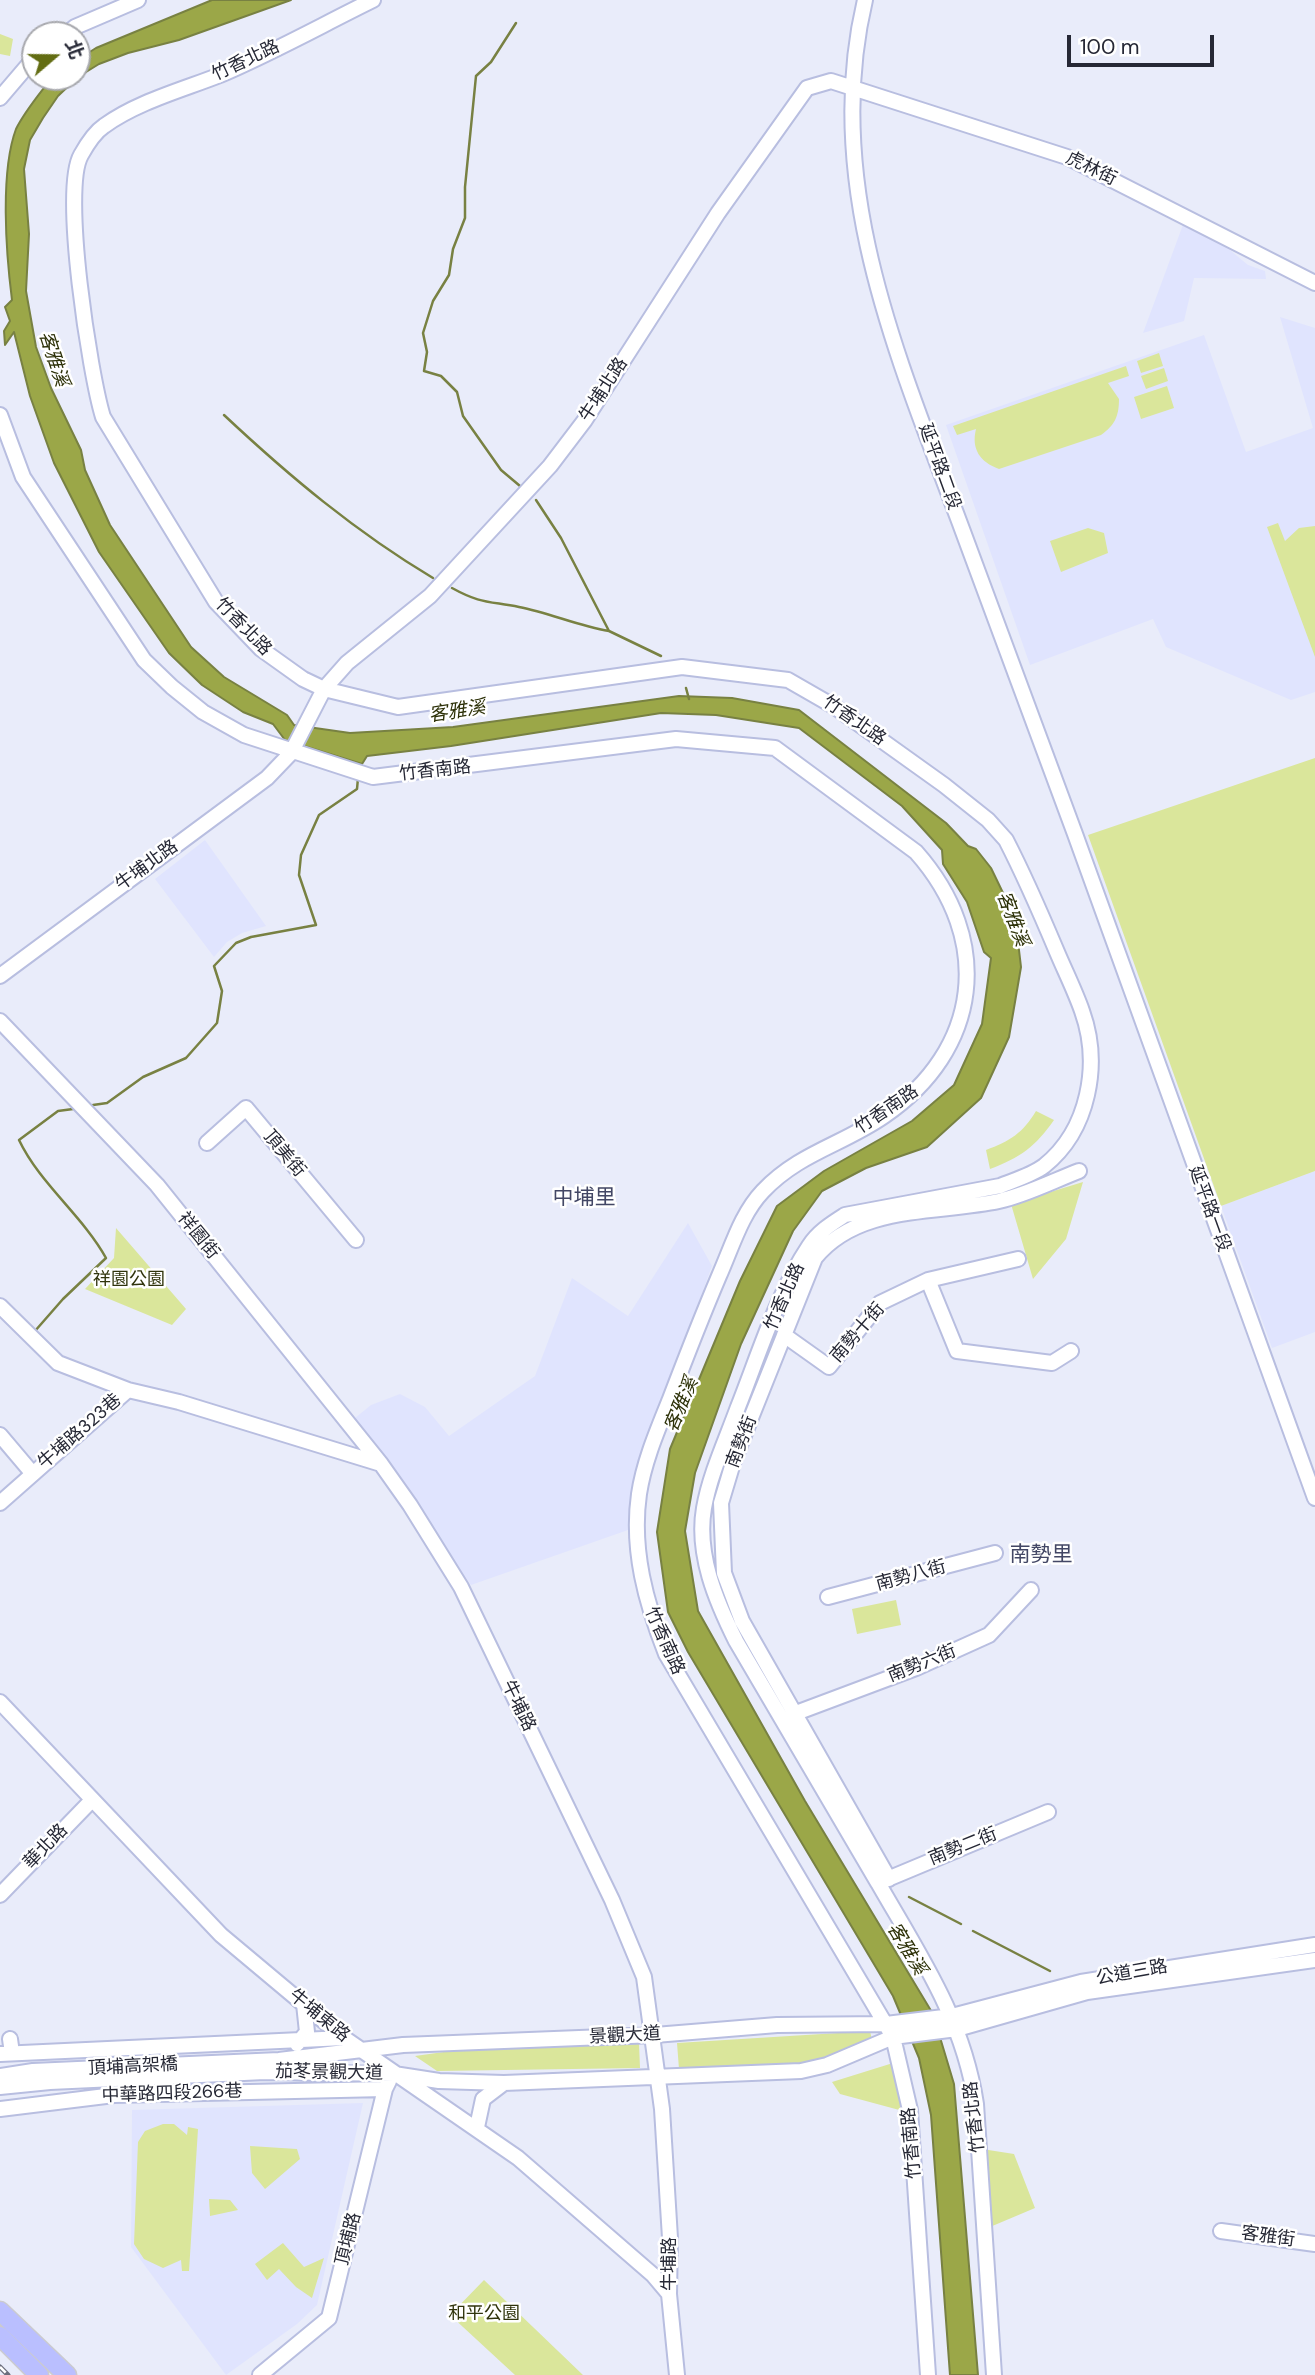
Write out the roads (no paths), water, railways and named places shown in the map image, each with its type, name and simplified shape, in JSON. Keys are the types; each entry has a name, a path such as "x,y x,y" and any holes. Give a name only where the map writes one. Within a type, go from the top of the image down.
{"main road":[{"path":"0,2311 67,2375"},
{"path":"0,2336 39,2375"}],"street":[{"path":"89,21 138,0"},
{"name":"竹香北路","path":"373,0 223,74 136,109 102,127 79,157 73,182 73,212 93,385 103,417 216,602 261,649 303,679 324,690 398,707 682,667 788,680 835,707 969,804 1006,840 1083,1012 1088,1035 1089,1087 1084,1110 1074,1132 1042,1168 1000,1186 845,1215 826,1226 810,1244 790,1278 719,1458 704,1509 706,1560 717,1603 736,1641 882,1881 955,2022 970,2063 976,2104 995,2375"},
{"name":"延平路二段","path":"865,0 852,90 854,177 862,233 922,422 1106,918"},
{"path":"0,98 21,73"},
{"name":"牛埔北路","path":"0,976 267,778 291,752 324,690 347,663 430,596 543,475 585,420 712,222 807,88 831,82 852,90"},
{"name":"虎林街","path":"852,90 1067,157 1315,283"},
{"name":"竹香南路","path":"0,415 23,477 144,660 172,687 223,725 291,752 373,777 676,739 775,748 916,852 947,894 964,944 966,980 959,1021 950,1045 937,1069 905,1101 881,1118 794,1163 753,1202 702,1317 651,1447 639,1495 637,1554 647,1606 666,1654 890,2031 910,2110 928,2375"},
{"name":"延平路一段","path":"1106,918 1315,1498"},
{"name":"祥園街","path":"0,1021 157,1185 381,1464"},
{"name":"頂美街","path":"207,1143 246,1108 356,1240"},
{"name":"南勢街","path":"882,1881 796,1713 742,1621 724,1573 721,1503 729,1476 815,1258 827,1243 851,1227 898,1215 1001,1201 1079,1171"},
{"name":"南勢十街","path":"784,1335 829,1367 880,1303 928,1280 1018,1259"},
{"path":"928,1280 957,1351 1052,1363 1071,1351"},
{"path":"0,1306 58,1363 128,1390 179,1402 381,1464"},
{"name":"牛埔路323巷","path":"0,1503 128,1390"},
{"path":"331,1449 345,1442 348,1434 346,1421"},
{"name":"牛埔路323巷","path":"0,1435 33,1474"},
{"name":"牛埔路","path":"381,1464 461,1587 601,1875 644,1977 654,2035 666,2163 669,2294 677,2375"},
{"name":"南勢八街","path":"828,1597 995,1553"},
{"name":"南勢六街","path":"796,1713 916,1668 989,1635 1031,1590"},
{"name":"牛埔東路","path":"0,1702 221,1935 344,2038 394,2074 477,2127 557,2191 653,2275 669,2294"},
{"name":"華北路","path":"0,1895 92,1800"},
{"name":"南勢二街","path":"882,1881 1048,1812"},
{"name":"公道三路","path":"955,2022 1081,1982 1315,1945"},
{"name":"公道三路","path":"955,2022 1087,1992 1315,1960"},
{"path":"270,2064 303,2039 308,2024 304,2004"},
{"path":"394,2074 439,2081 504,2083 801,2071 827,2065 890,2031 955,2022"},
{"name":"景觀大道","path":"363,2050 403,2045 654,2035 777,2025 890,2031"},
{"path":"7,2049 344,2038"},
{"name":"茄苳景觀大道","path":"270,2064 363,2050"},
{"name":"茄苳景觀大道","path":"270,2064 394,2074"},
{"name":"頂埔高架橋","path":"0,2076 33,2071 270,2064"},
{"name":"頂埔高架橋","path":"0,2087 270,2064"},
{"name":"頂埔路","path":"260,2375 329,2318 385,2089 394,2074"},
{"path":"477,2127 483,2099 504,2083"},
{"name":"中華路四段266巷","path":"1,2104 114,2095 385,2089"},
{"name":"客雅街","path":"1221,2231 1315,2244"}],"water":[{"name":"客雅溪","path":"212,0 291,0 179,40 128,53 91,69 91,51"},
{"name":"客雅溪","path":"42,91 63,91 30,140 24,169 29,234 26,291 36,347 110,525 191,647 224,677 287,715 294,725 350,733 453,727 679,696 732,698 799,710 946,823 968,846 976,849 991,868 1005,897 1017,933 1021,967 1009,1037 981,1098 927,1147 866,1168 822,1191 793,1231 741,1344 695,1473 685,1531 698,1611 805,1801 933,2014 954,2084 978,2375 950,2375 931,2115 919,2058 893,1996 688,1652 668,1612 657,1532 670,1449 740,1281 777,1206 824,1171 912,1121 954,1085 982,1024 991,958 984,952 967,902 943,864 942,850 902,806 799,728 716,715 661,713 451,746 367,756 362,764 285,740 273,724 243,712 202,685 169,653 99,552 54,463 30,396 14,332 5,345 4,331 10,321 5,307 12,300 6,237 8,167 16,129"}],"waterway":[{"path":"516,23 491,62 476,76 465,187 465,218 453,249 449,275 433,301 423,333 427,352 424,371 441,376 457,392 463,416 501,470 520,486"},
{"path":"224,415 324,502 377,542 433,578"},
{"path":"536,500 561,538 609,631 661,656"},
{"path":"452,588 478,599 609,631"},
{"path":"686,688 689,699"},
{"path":"93,1105 107,1103 143,1077 186,1058 217,1023 222,991 214,966 236,943 251,937 316,925 299,875 301,855 319,815 357,789 358,778"},
{"path":"35,1331 63,1299 106,1258 38,1171 19,1140 58,1111 73,1109"},
{"path":"909,1897 961,1924"},
{"path":"973,1931 1050,1971"}],"railway":[{"path":"0,2367 8,2375"}],"district":[{"name":"中埔里","path":"584,1198"},
{"name":"南勢里","path":"1041,1555"}],"park label":[{"name":"祥園公園","path":"129,1280"},
{"name":"和平公園","path":"484,2314"}]}
